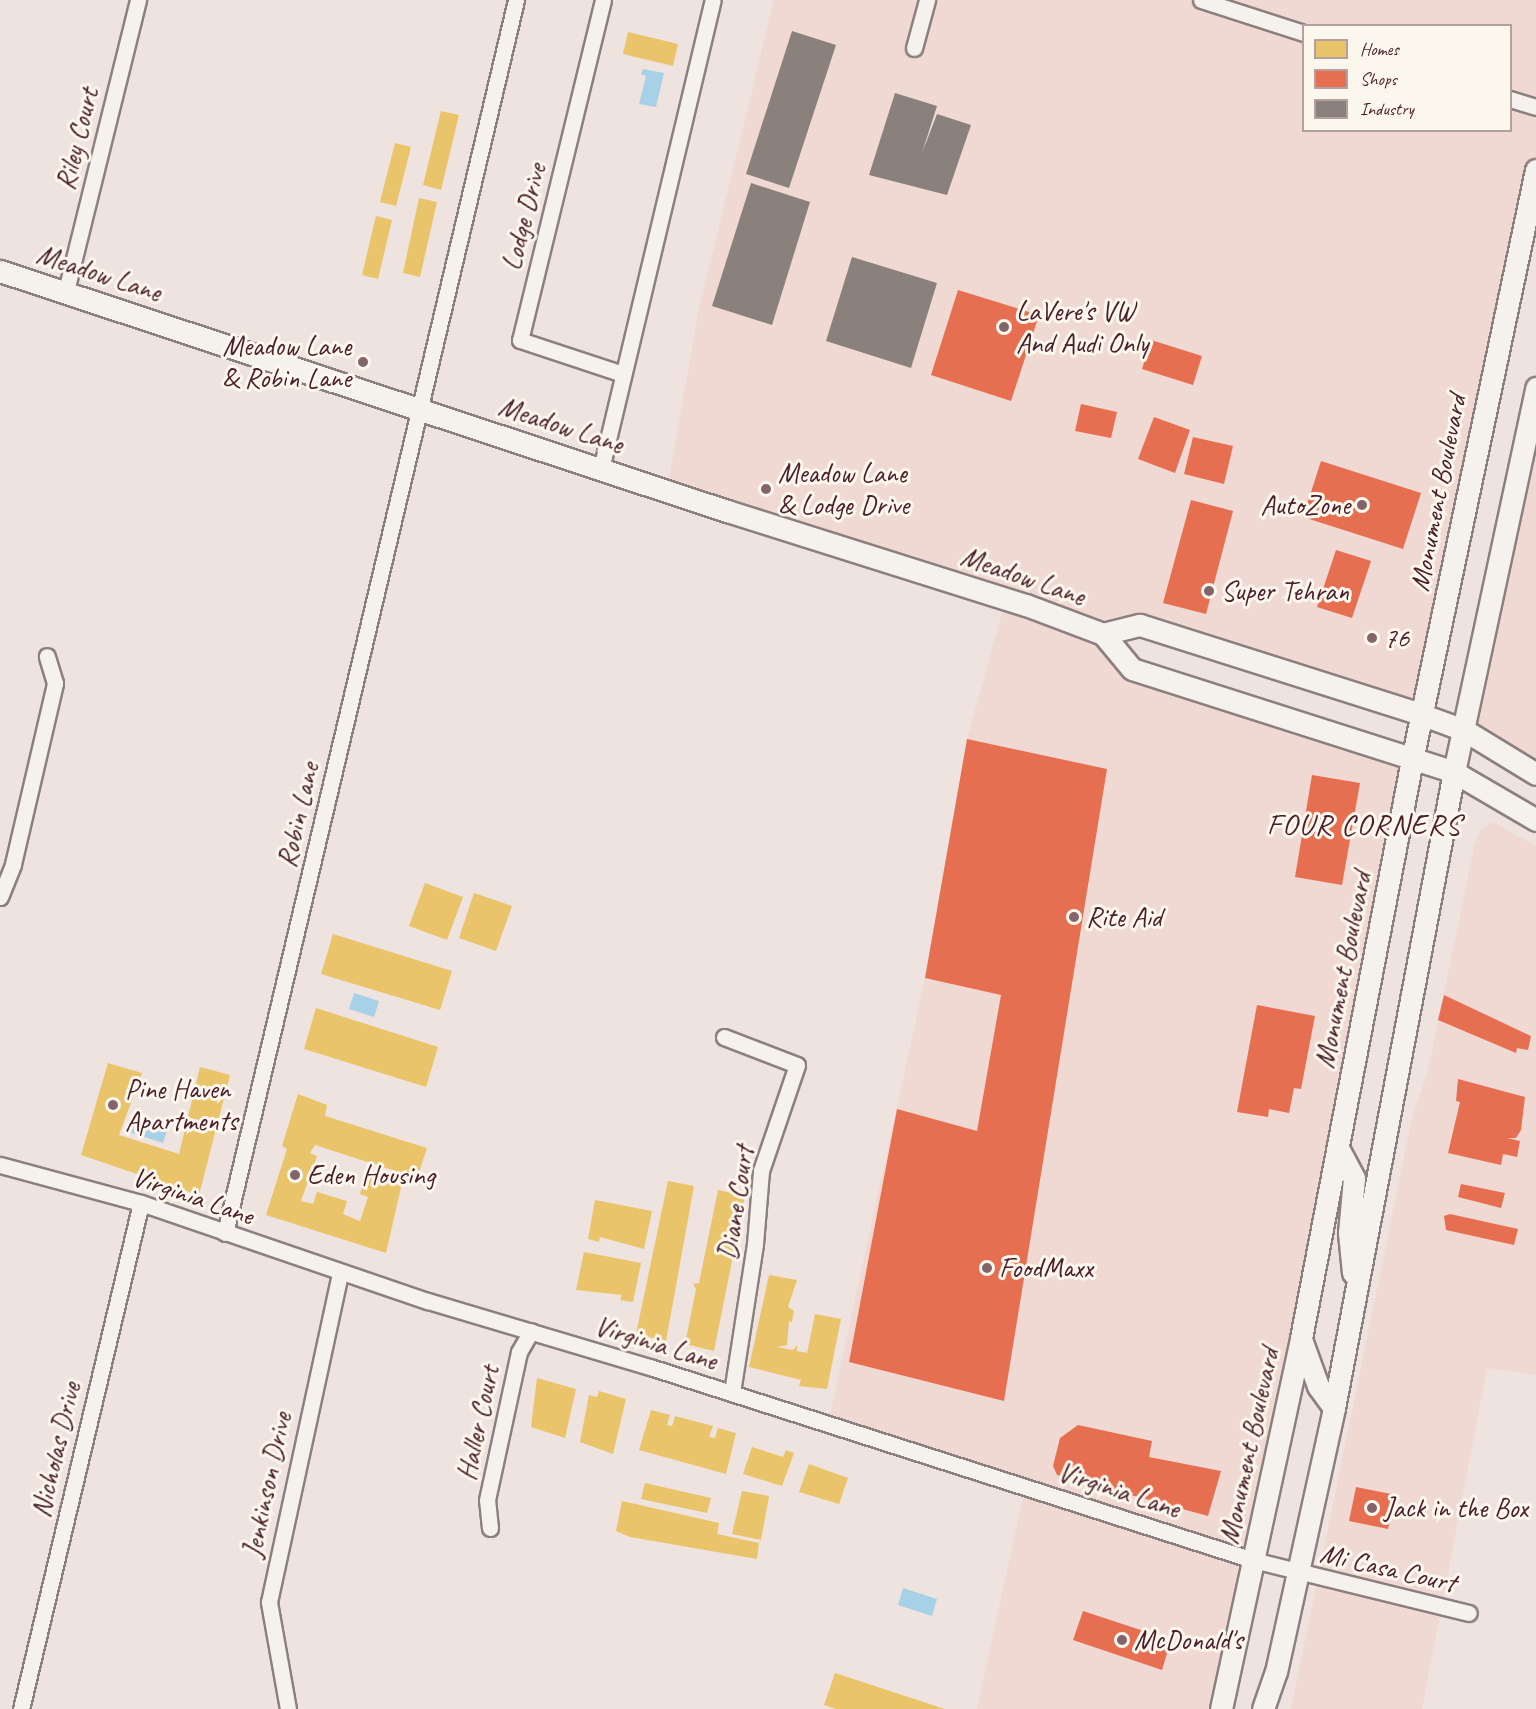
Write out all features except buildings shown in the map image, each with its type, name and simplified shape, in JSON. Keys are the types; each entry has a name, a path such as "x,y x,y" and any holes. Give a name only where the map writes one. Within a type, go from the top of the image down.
{"main road":[{"name":"Monument Boulevard","path":"1221,1709 1301,1338 1484,404 1536,170"},
{"name":"Meadow Lane","path":"0,271 601,469 1026,605 1103,634 1132,669 1413,760 1454,771 1536,820"},
{"path":"1263,1709 1276,1672 1295,1572 1334,1408 1454,771 1536,388"},
{"name":"Meadow Lane","path":"1103,634 1140,625 1423,715 1464,730 1536,774"},
{"path":"1338,1148 1354,1178 1349,1233 1355,1297"},
{"path":"1301,1338 1318,1386 1334,1408"}],"street":[{"name":"Riley Court","path":"66,291 138,0"},
{"name":"Robin Lane","path":"225,1233 420,409 426,372 516,0"},
{"name":"Lodge Drive","path":"603,0 520,340 623,374"},
{"path":"601,469 713,0"},
{"path":"914,48 927,0"},
{"path":"1201,0 1302,32"},
{"path":"1512,100 1536,107"},
{"path":"0,897 13,864 55,683 47,656"},
{"name":"Diane Court","path":"724,1037 797,1065 761,1171 755,1244 732,1393"},
{"name":"Virginia Lane","path":"0,1165 141,1203 340,1273 732,1393 1295,1572"},
{"name":"Nicholas Drive","path":"21,1709 141,1203"},
{"name":"Jenkinson Drive","path":"288,1709 269,1602 340,1273"},
{"name":"Haller Court","path":"490,1528 487,1500 519,1352 531,1331"},
{"name":"Mi Casa Court","path":"1295,1572 1469,1613"}],"shaded area":[{"path":"774,0 1536,0 1536,170 1423,715 1140,625 1103,634 1132,669 1412,760 1221,1709 977,1709 1025,1487 828,1424 925,978 967,739 1006,599 667,491 698,313"},
{"path":"1536,388 1536,774 1464,730"},
{"path":"1493,822 1536,846 1536,1375 1487,1368 1422,1709 1291,1709 1412,1118 1428,1070 1475,843 1482,828"}],"water":[{"path":"643,69 664,73 656,107 639,104 646,76 641,74"},
{"path":"354,993 379,1001 374,1017 349,1009"},
{"path":"134,1114 169,1125 163,1143 129,1132"},
{"path":"903,1588 937,1599 932,1616 898,1605"}],"place":[{"name":"LaVere's VW And Audi Only","path":"1004,327"},
{"name":"Meadow Lane & Robin Lane","path":"363,362"},
{"name":"Meadow Lane & Lodge Drive","path":"766,489"},
{"name":"AutoZone","path":"1362,505"},
{"name":"Super Tehran","path":"1209,591"},
{"name":"76","path":"1372,638"},
{"name":"Rite Aid","path":"1074,917"},
{"name":"Pine Haven Apartments","path":"113,1105"},
{"name":"Eden Housing","path":"295,1175"},
{"name":"FoodMaxx","path":"987,1268"},
{"name":"Jack in the Box","path":"1372,1508"},
{"name":"McDonald's","path":"1122,1640"}],"district":[{"name":"FOUR CORNERS","path":"1364,824"}]}
